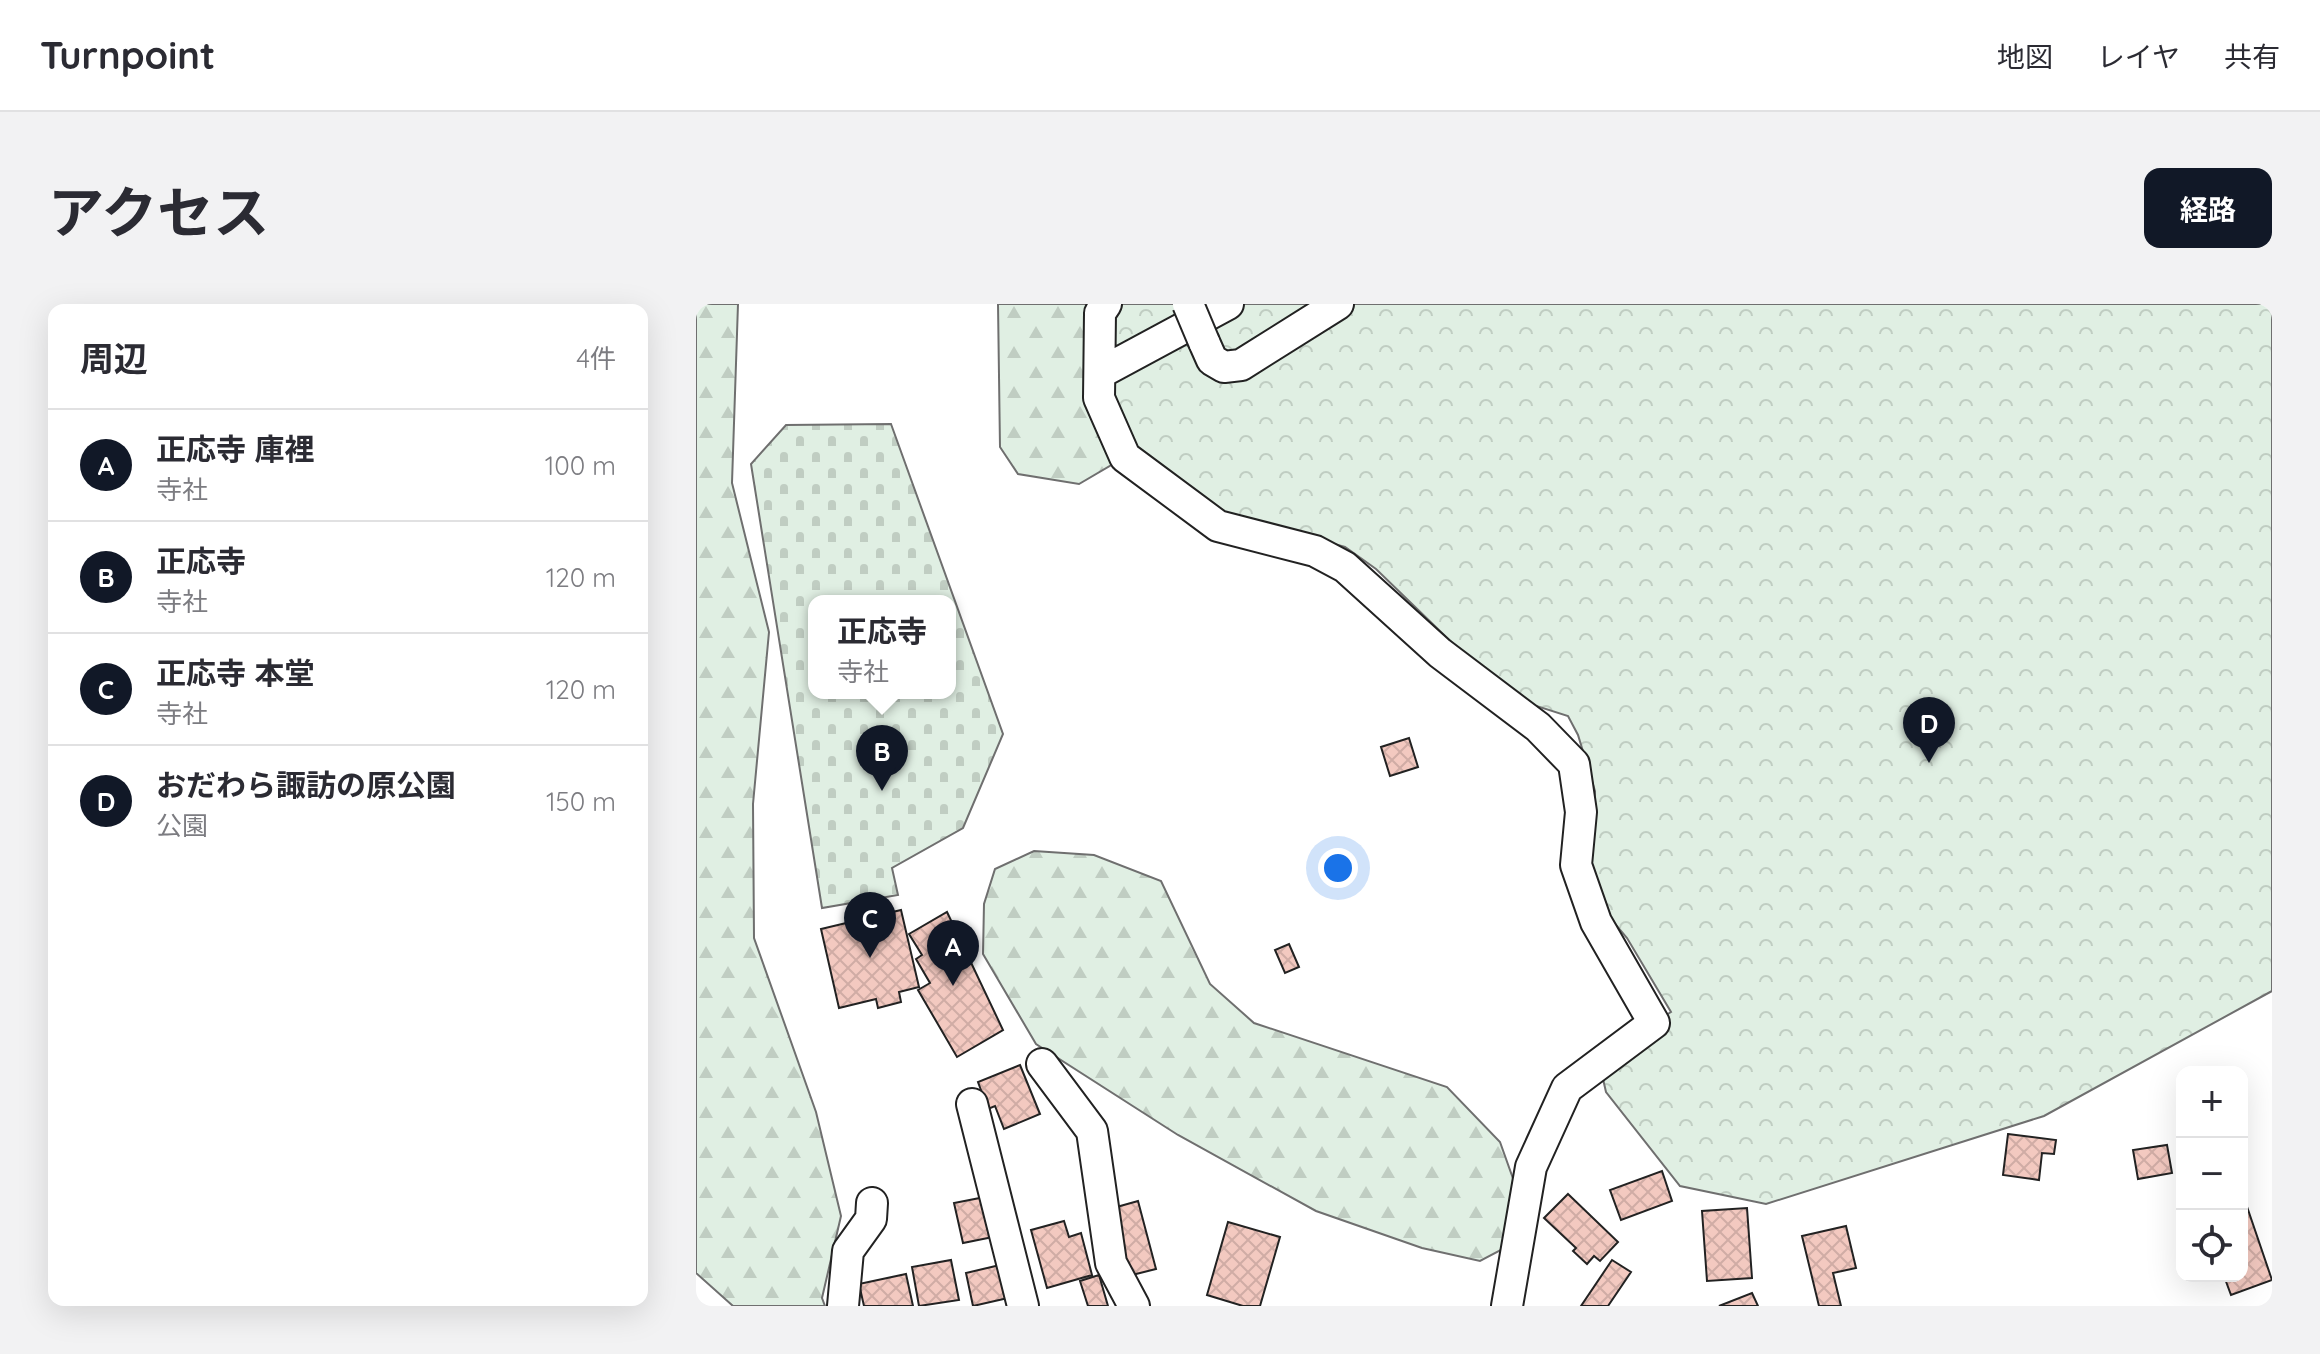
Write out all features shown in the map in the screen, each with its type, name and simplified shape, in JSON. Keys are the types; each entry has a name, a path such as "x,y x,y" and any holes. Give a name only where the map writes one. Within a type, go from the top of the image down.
{"street":[{"path":"1106,304 1100,313 1099,398 1125,457 1218,526 1315,551 1345,567 1440,653 1538,727 1574,764 1581,812 1576,865 1596,922 1654,1023 1567,1088 1531,1167 1507,1306"},
{"path":"1188,304 1212,360 1224,367 1241,365 1338,304"},
{"path":"1100,373 1228,304"},
{"path":"1042,1064 1092,1131 1111,1263 1132,1304"},
{"path":"972,1104 1023,1306"},
{"path":"843,1306 848,1251 871,1219 872,1203"}],"green space":[{"path":"696,304 738,304 732,483 769,632 753,804 754,938 816,1112 841,1216 822,1298 825,1306 733,1306 696,1273"},
{"path":"998,304 1155,304 1130,454 1079,484 1018,474 1000,447"},
{"path":"1122,304 2272,304 2272,991 2044,1116 1766,1204 1680,1186 1606,1092 1598,1057 1671,1012 1627,938 1590,894 1584,872 1593,831 1595,791 1578,735 1568,716 1508,697 1376,569 1345,547 1218,512 1104,427 1107,332"},
{"path":"891,424 953,595 808,595 808,699 956,699 956,604 1003,734 963,828 892,868 898,895 822,908 751,464 786,425"},
{"path":"1034,851 1094,855 1161,881 1210,984 1254,1023 1447,1087 1500,1142 1516,1187 1520,1240 1480,1261 1422,1248 1316,1211 1178,1135 1036,1044 983,954 984,904 995,869"}],"building":[{"path":"1409,738 1418,767 1390,776 1381,747"},
{"path":"901,910 919,987 899,992 901,1002 878,1008 876,999 839,1008 821,929"},
{"path":"947,912 1003,1030 957,1057 918,990 930,983 916,959 922,955 909,934"},
{"path":"1289,944 1299,967 1285,973 1275,950"},
{"path":"1020,1065 1040,1114 1004,1129 995,1106 988,1109 978,1082"},
{"path":"2008,1134 2056,1140 2054,1154 2042,1153 2039,1180 2003,1175"},
{"path":"2167,1145 2172,1173 2138,1179 2133,1150"},
{"path":"1662,1171 1672,1201 1621,1220 1610,1190"},
{"path":"1568,1194 1618,1242 1600,1261 1594,1256 1587,1264 1573,1251 1576,1248 1544,1218"},
{"path":"985,1197 993,1237 963,1243 954,1203"},
{"path":"1138,1201 1156,1269 1124,1277 1106,1210"},
{"path":"1747,1208 1752,1278 1707,1281 1702,1211"},
{"path":"2248,1210 2272,1280 2231,1295 2226,1282 2248,1282"},
{"path":"1064,1221 1069,1237 1081,1233 1092,1275 1047,1288 1031,1230"},
{"path":"1228,1222 1280,1237 1260,1306 1243,1306 1207,1295"},
{"path":"1846,1226 1856,1268 1833,1273 1841,1306 1819,1306 1802,1236"},
{"path":"951,1260 959,1300 919,1306 912,1267"},
{"path":"1612,1260 1631,1272 1608,1306 1581,1306"},
{"path":"1000,1265 1008,1298 973,1306 966,1273"},
{"path":"906,1274 913,1306 864,1306 859,1284"},
{"path":"1099,1275 1108,1306 1088,1306 1080,1281"},
{"path":"1752,1293 1758,1306 1719,1306"}],"place":[{"name":"おだわら諏訪の原公園","path":"1929,763"},
{"name":"正応寺","path":"882,791"},
{"name":"正応寺 本堂","path":"870,958"},
{"name":"正応寺 庫裡","path":"953,986"}]}
